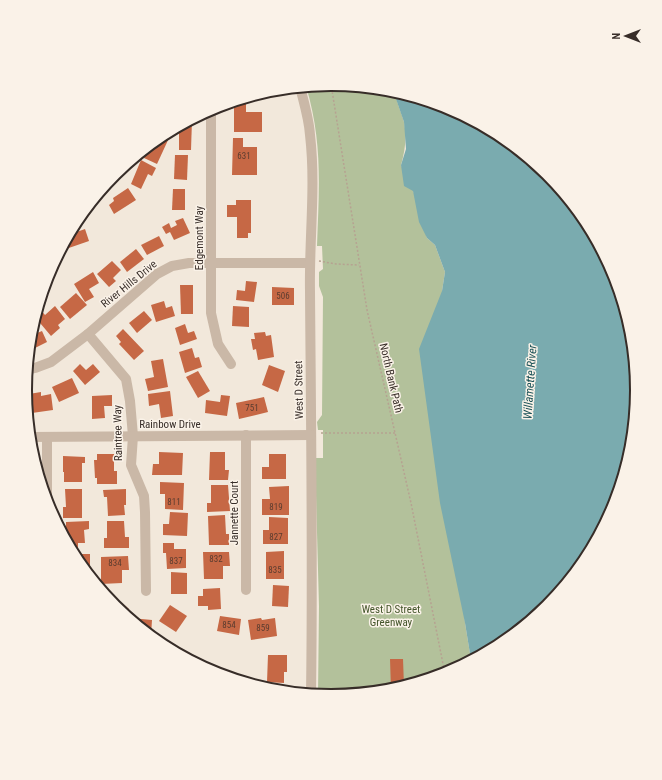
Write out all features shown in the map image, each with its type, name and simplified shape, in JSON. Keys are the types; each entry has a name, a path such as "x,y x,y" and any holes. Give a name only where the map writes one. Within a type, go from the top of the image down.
{"street":[{"name":"West D Street","path":"302,93 307,113 310,134 312,175 309,261 315,434 311,688"},
{"name":"Edgemont Way","path":"211,117 211,313 218,344 231,364"},
{"name":"River Hills Drive","path":"33,368 50,362 88,334 157,274 172,266 189,263 309,261"},
{"name":"Raintree Way","path":"88,334 126,379 130,401 132,436 131,465 144,496 146,591"},
{"name":"Rainbow Drive","path":"36,437 246,436 315,434"},
{"name":"Jannette Court","path":"246,436 246,590"},
{"path":"47,437 47,483"}],"path":[{"name":"North Bank Path","path":"332,91 367,310 395,433 443,667"},
{"path":"309,261 359,265"},
{"path":"315,434 395,433"}],"green space":[{"name":"West D Street Greenway","path":"308,92 351,92 396,99 404,122 405,133 401,165 413,190 427,238 435,245 445,272 442,291 465,623 470,654 445,666 408,679 351,688 318,688 319,606 315,458 323,458 323,430 318,430 317,422 322,415 323,297 319,286 319,272 323,269 322,246 317,246 319,166 315,127"}],"water":[{"name":"Willamette River","path":"396,99 427,107 480,131 497,141 528,165 556,193 580,224 599,258 620,313 627,351 630,390 624,448 614,486 590,540 580,556 556,587 528,615 497,639 470,654 440,503 419,349 442,291 445,272 435,245 427,238 419,222 413,191 404,186 401,165 406,149 404,122"}],"building":[{"path":"246,104 246,112 262,112 262,132 234,132 234,107"},
{"path":"192,126 191,150 179,150 179,133"},
{"path":"233,138 243,138 243,147 257,147 257,175 232,175"},
{"path":"169,139 157,164 144,158 149,153"},
{"path":"175,155 188,155 187,180 174,179"},
{"path":"141,160 156,168 152,176 148,174 141,189 131,184"},
{"path":"128,188 136,200 114,214 109,205 114,201 113,198"},
{"path":"173,189 185,189 185,210 172,210"},
{"path":"236,200 251,200 251,233 248,233 248,238 237,238 237,217 227,217 227,205 236,205"},
{"path":"183,218 190,233 174,240 170,232 166,234 162,227 169,223 171,228 177,225 175,221"},
{"path":"85,229 89,241 68,248 72,240 77,232"},
{"path":"159,236 164,246 147,255 141,245"},
{"path":"136,249 144,259 127,272 120,262"},
{"path":"112,261 121,270 113,278 116,281 109,287 97,274"},
{"path":"93,272 99,283 89,289 94,297 85,302 74,284"},
{"path":"246,281 257,282 254,302 236,300 237,290 245,291"},
{"path":"180,285 193,285 193,314 181,314"},
{"path":"272,287 294,288 294,305 272,305"},
{"path":"76,293 87,305 70,319 60,307"},
{"path":"164,301 166,308 172,306 175,316 156,322 151,305"},
{"path":"55,306 65,319 58,325 60,328 51,336 40,323 42,312 45,315"},
{"path":"233,306 249,307 249,327 232,326"},
{"path":"144,311 152,320 137,333 129,323"},
{"path":"185,324 188,333 194,331 197,339 180,345 175,328"},
{"path":"123,329 144,351 134,360 119,344 121,342 116,336"},
{"path":"42,331 47,342 36,348 38,333"},
{"path":"265,332 266,336 271,335 274,357 258,360 256,349 253,350 251,339 255,339 254,333"},
{"path":"192,348 195,358 199,357 202,367 185,373 179,352"},
{"path":"163,359 168,387 148,391 145,379 154,377 151,361"},
{"path":"80,364 86,370 93,364 100,372 85,385 73,371"},
{"path":"269,365 285,371 278,392 262,385"},
{"path":"198,371 210,391 198,398 186,377"},
{"path":"72,378 79,393 59,402 52,387"},
{"path":"170,391 173,416 161,418 159,404 149,406 148,394"},
{"path":"41,392 41,396 51,394 53,410 33,413 32,393"},
{"path":"112,395 112,406 104,406 105,418 92,419 92,396"},
{"path":"221,395 230,396 227,416 205,413 206,400 220,402"},
{"path":"264,397 268,412 239,419 236,403"},
{"path":"159,452 183,453 182,475 152,475 153,464 159,464"},
{"path":"210,452 225,452 225,470 229,470 228,480 209,480"},
{"path":"97,454 114,454 114,471 117,471 117,484 97,484 97,478 95,478 94,460 97,460"},
{"path":"269,454 286,454 286,479 262,479 262,467 269,467"},
{"path":"63,456 85,457 85,463 82,463 82,482 64,482"},
{"path":"160,482 184,483 183,510 165,509 165,494 160,494"},
{"path":"211,485 228,485 230,511 207,512 207,503 211,503"},
{"path":"289,486 289,515 262,515 262,499 270,499 269,487"},
{"path":"65,489 82,489 82,518 63,518 63,507 66,507"},
{"path":"126,489 126,505 124,505 125,515 108,516 107,497 104,497 103,490"},
{"path":"170,512 188,513 187,536 163,535 163,524 169,524"},
{"path":"225,515 226,534 229,534 229,545 209,545 208,516"},
{"path":"269,517 288,518 288,544 263,544 263,530 269,530"},
{"path":"89,521 89,529 84,530 85,543 78,543 78,548 66,528 66,522"},
{"path":"107,521 124,521 125,537 129,537 129,548 104,548 104,538 107,538"},
{"path":"163,543 174,543 174,549 186,549 186,568 167,569 166,553 163,553"},
{"path":"284,551 284,579 266,579 266,552"},
{"path":"203,552 229,552 230,566 223,566 223,579 204,579"},
{"path":"81,554 90,554 90,565 89,565"},
{"path":"128,556 129,570 122,570 122,583 104,584 101,581 101,557"},
{"path":"171,572 187,573 187,594 171,594"},
{"path":"273,585 289,586 288,607 272,606"},
{"path":"220,588 221,609 208,610 208,606 198,606 198,596 203,596 203,589"},
{"path":"170,605 187,616 176,632 159,621"},
{"path":"220,616 241,619 239,635 217,631"},
{"path":"261,618 262,620 275,618 277,636 251,640 248,620"},
{"path":"139,619 152,620 151,629"},
{"path":"268,655 287,655 287,672 284,672 284,683 267,682"},
{"path":"390,659 403,659 404,680 391,683"}]}
